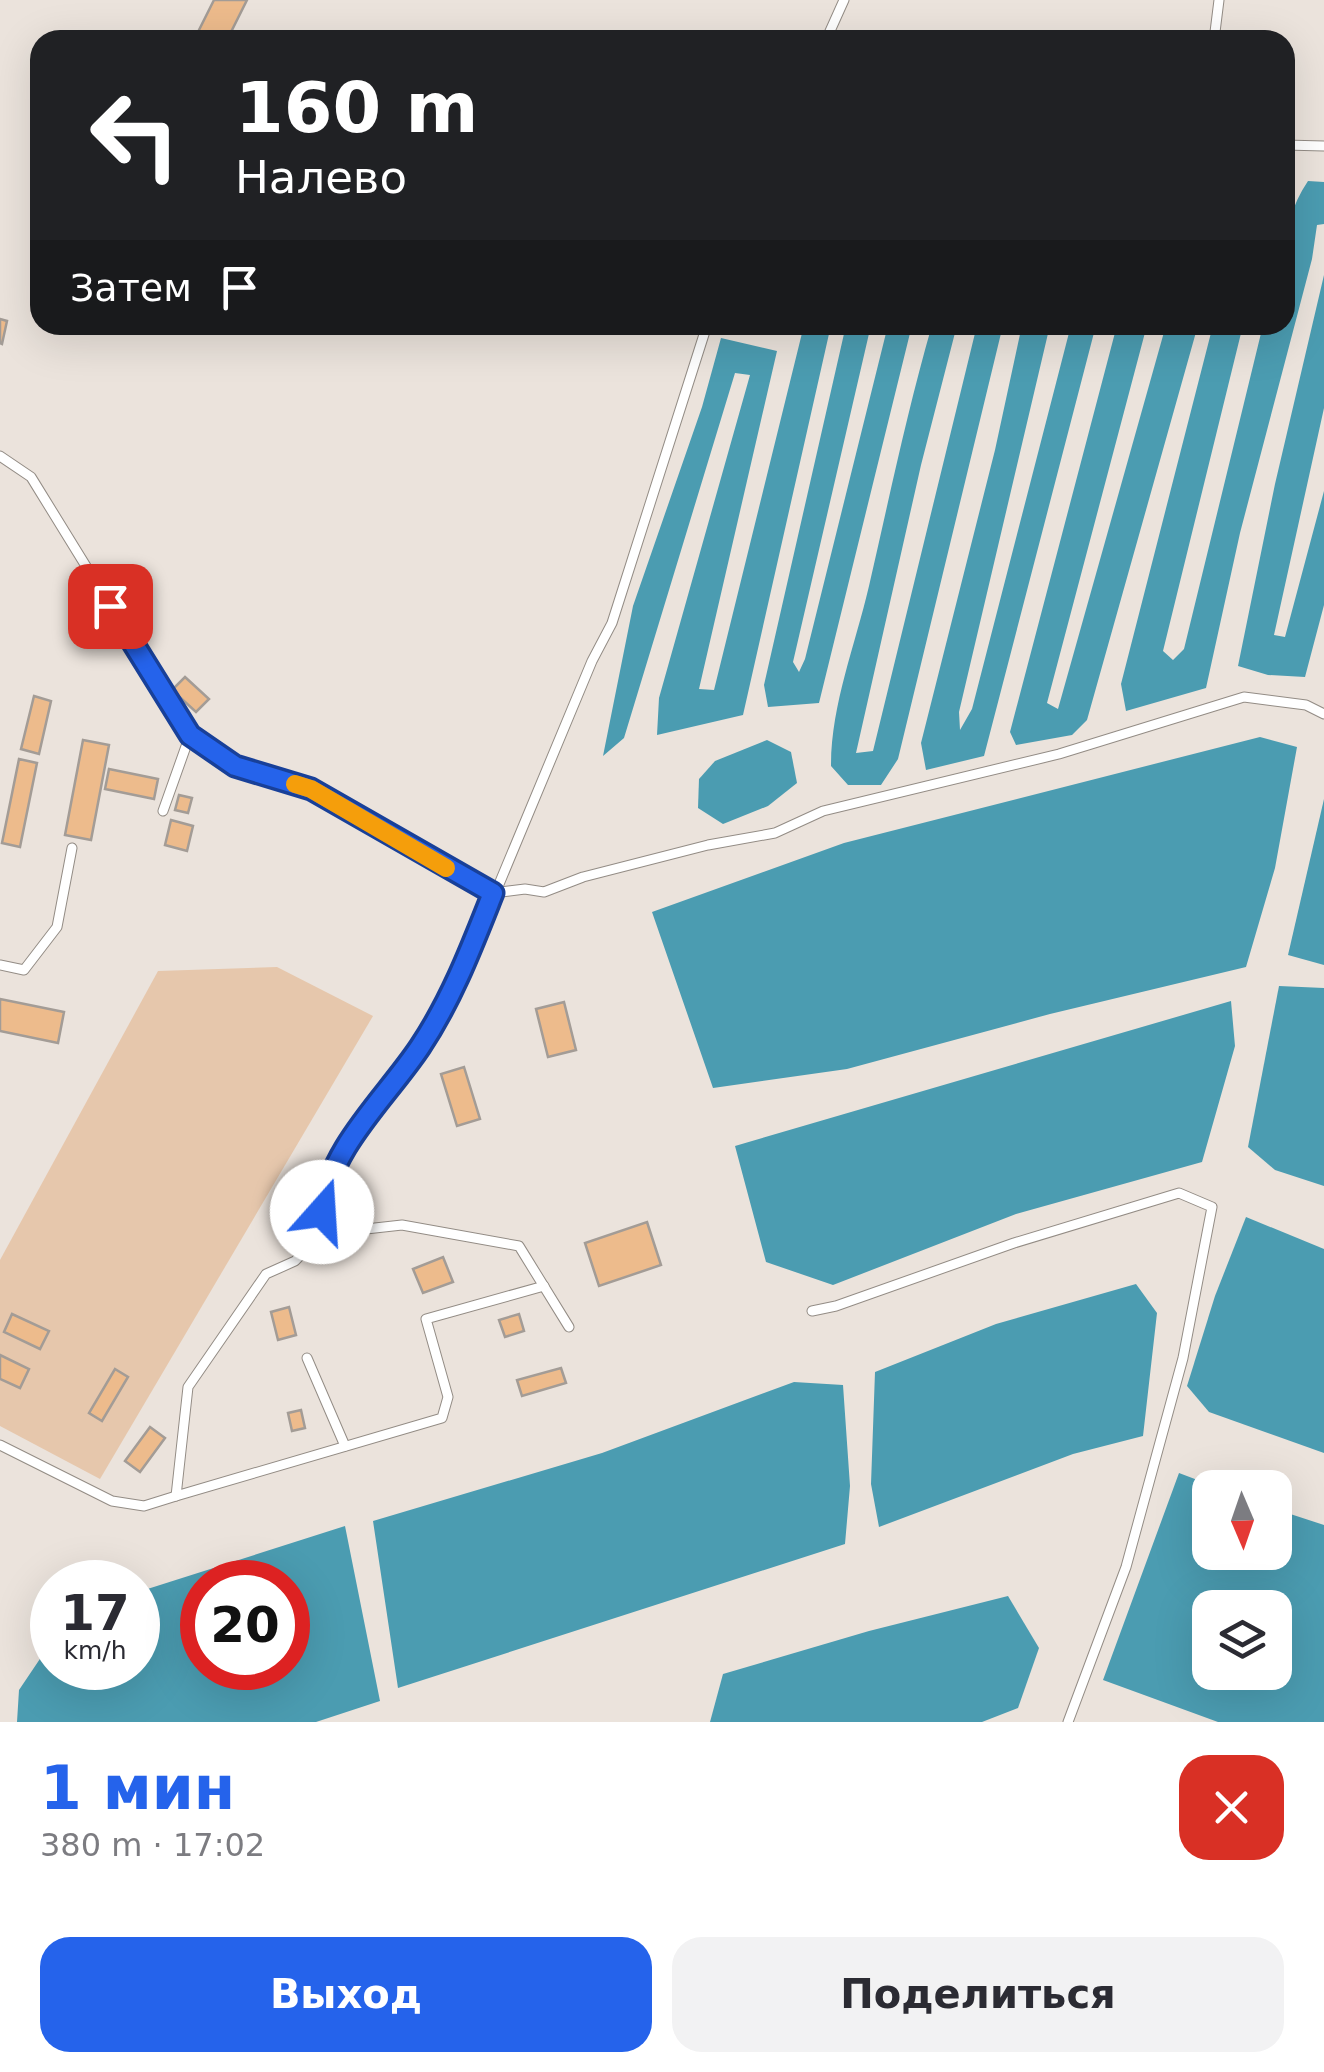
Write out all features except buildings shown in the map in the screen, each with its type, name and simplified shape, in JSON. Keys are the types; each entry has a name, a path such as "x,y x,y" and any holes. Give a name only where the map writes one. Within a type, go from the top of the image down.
{"lane":[{"path":"830,30 844,0"},
{"path":"1215,30 1219,0"},
{"path":"1295,145 1324,146"},
{"path":"176,1496 188,1387 266,1274 295,1260 320,1234 325,1190 363,1121 420,1048 454,988 592,660 612,622 704,335"},
{"path":"0,456 31,477 190,735 235,766 311,789 493,893 525,889 544,892 582,877 775,833 823,810 1060,754 1244,697 1306,705 1324,714"},
{"path":"163,811 190,735"},
{"path":"0,965 24,970 57,927 72,848"},
{"path":"812,1311 1179,1193 1212,1208 1182,1358 1126,1567 1068,1722"},
{"path":"320,1234 402,1225 519,1246 570,1326"},
{"path":"0,1446 112,1500 144,1506 442,1418 448,1397 426,1319 544,1286"},
{"path":"308,1358 345,1446"}],"shaded area":[{"path":"277,967 373,1016 100,1479 0,1426 0,1260 158,971"}],"water":[{"path":"1308,181 1324,182 1324,224 1317,225 1295,324 1295,205"},
{"path":"1324,275 1324,408 1274,635 1285,637 1324,491 1324,605 1305,677 1268,675 1238,666"},
{"path":"802,335 829,335 743,715 657,735 659,698 750,375 735,373 624,738 603,756 633,606 702,407 721,338 777,351 699,689 714,690"},
{"path":"844,335 869,335 793,662 799,672 886,335 910,335 819,703 768,707 764,685"},
{"path":"929,335 954,335 856,753 873,751 975,335 1001,335 898,759 881,785 848,785 831,766 835,721"},
{"path":"1020,335 1048,335 959,712 960,730 972,709 1068,335 1093,335 984,756 926,770 921,743"},
{"path":"1114,335 1144,335 1047,703 1058,709 1163,335 1195,335 1087,720 1072,735 1016,745 1010,732"},
{"path":"1210,335 1241,335 1163,651 1173,660 1184,649 1261,335 1292,335 1240,533 1206,688 1126,711 1121,684"},
{"path":"1260,737 1297,747 1275,868 1246,967 1050,1014 847,1069 713,1088 652,912 844,843"},
{"path":"767,740 791,752 797,783 768,806 723,824 698,808 699,779 715,761"},
{"path":"1324,799 1324,965 1288,955"},
{"path":"1279,986 1324,988 1324,1186 1275,1170 1248,1147"},
{"path":"1231,1001 1235,1046 1202,1162 1016,1214 833,1285 766,1262 735,1146"},
{"path":"1246,1217 1324,1249 1324,1453 1209,1412 1187,1386 1215,1296"},
{"path":"1136,1284 1157,1313 1143,1436 1073,1454 879,1527 871,1484 875,1372 996,1324"},
{"path":"794,1382 843,1385 850,1486 845,1544 398,1688 373,1521 602,1453"},
{"path":"1179,1473 1192,1478 1192,1570 1292,1570 1292,1515 1324,1525 1324,1722 1218,1722 1103,1680"},
{"path":"345,1526 380,1701 316,1722 17,1722 19,1690 30,1674 30,1690 160,1690 160,1585 180,1579 180,1690 310,1690 310,1560 238,1560"},
{"path":"1008,1596 1039,1648 1018,1708 982,1722 710,1722 723,1674"}],"slow traffic":[{"path":"295,784 311,789 446,868"}],"route":[{"path":"110,606 190,735 235,766 311,789 493,893 462,973 420,1048 363,1121 325,1190 322,1212"}]}
